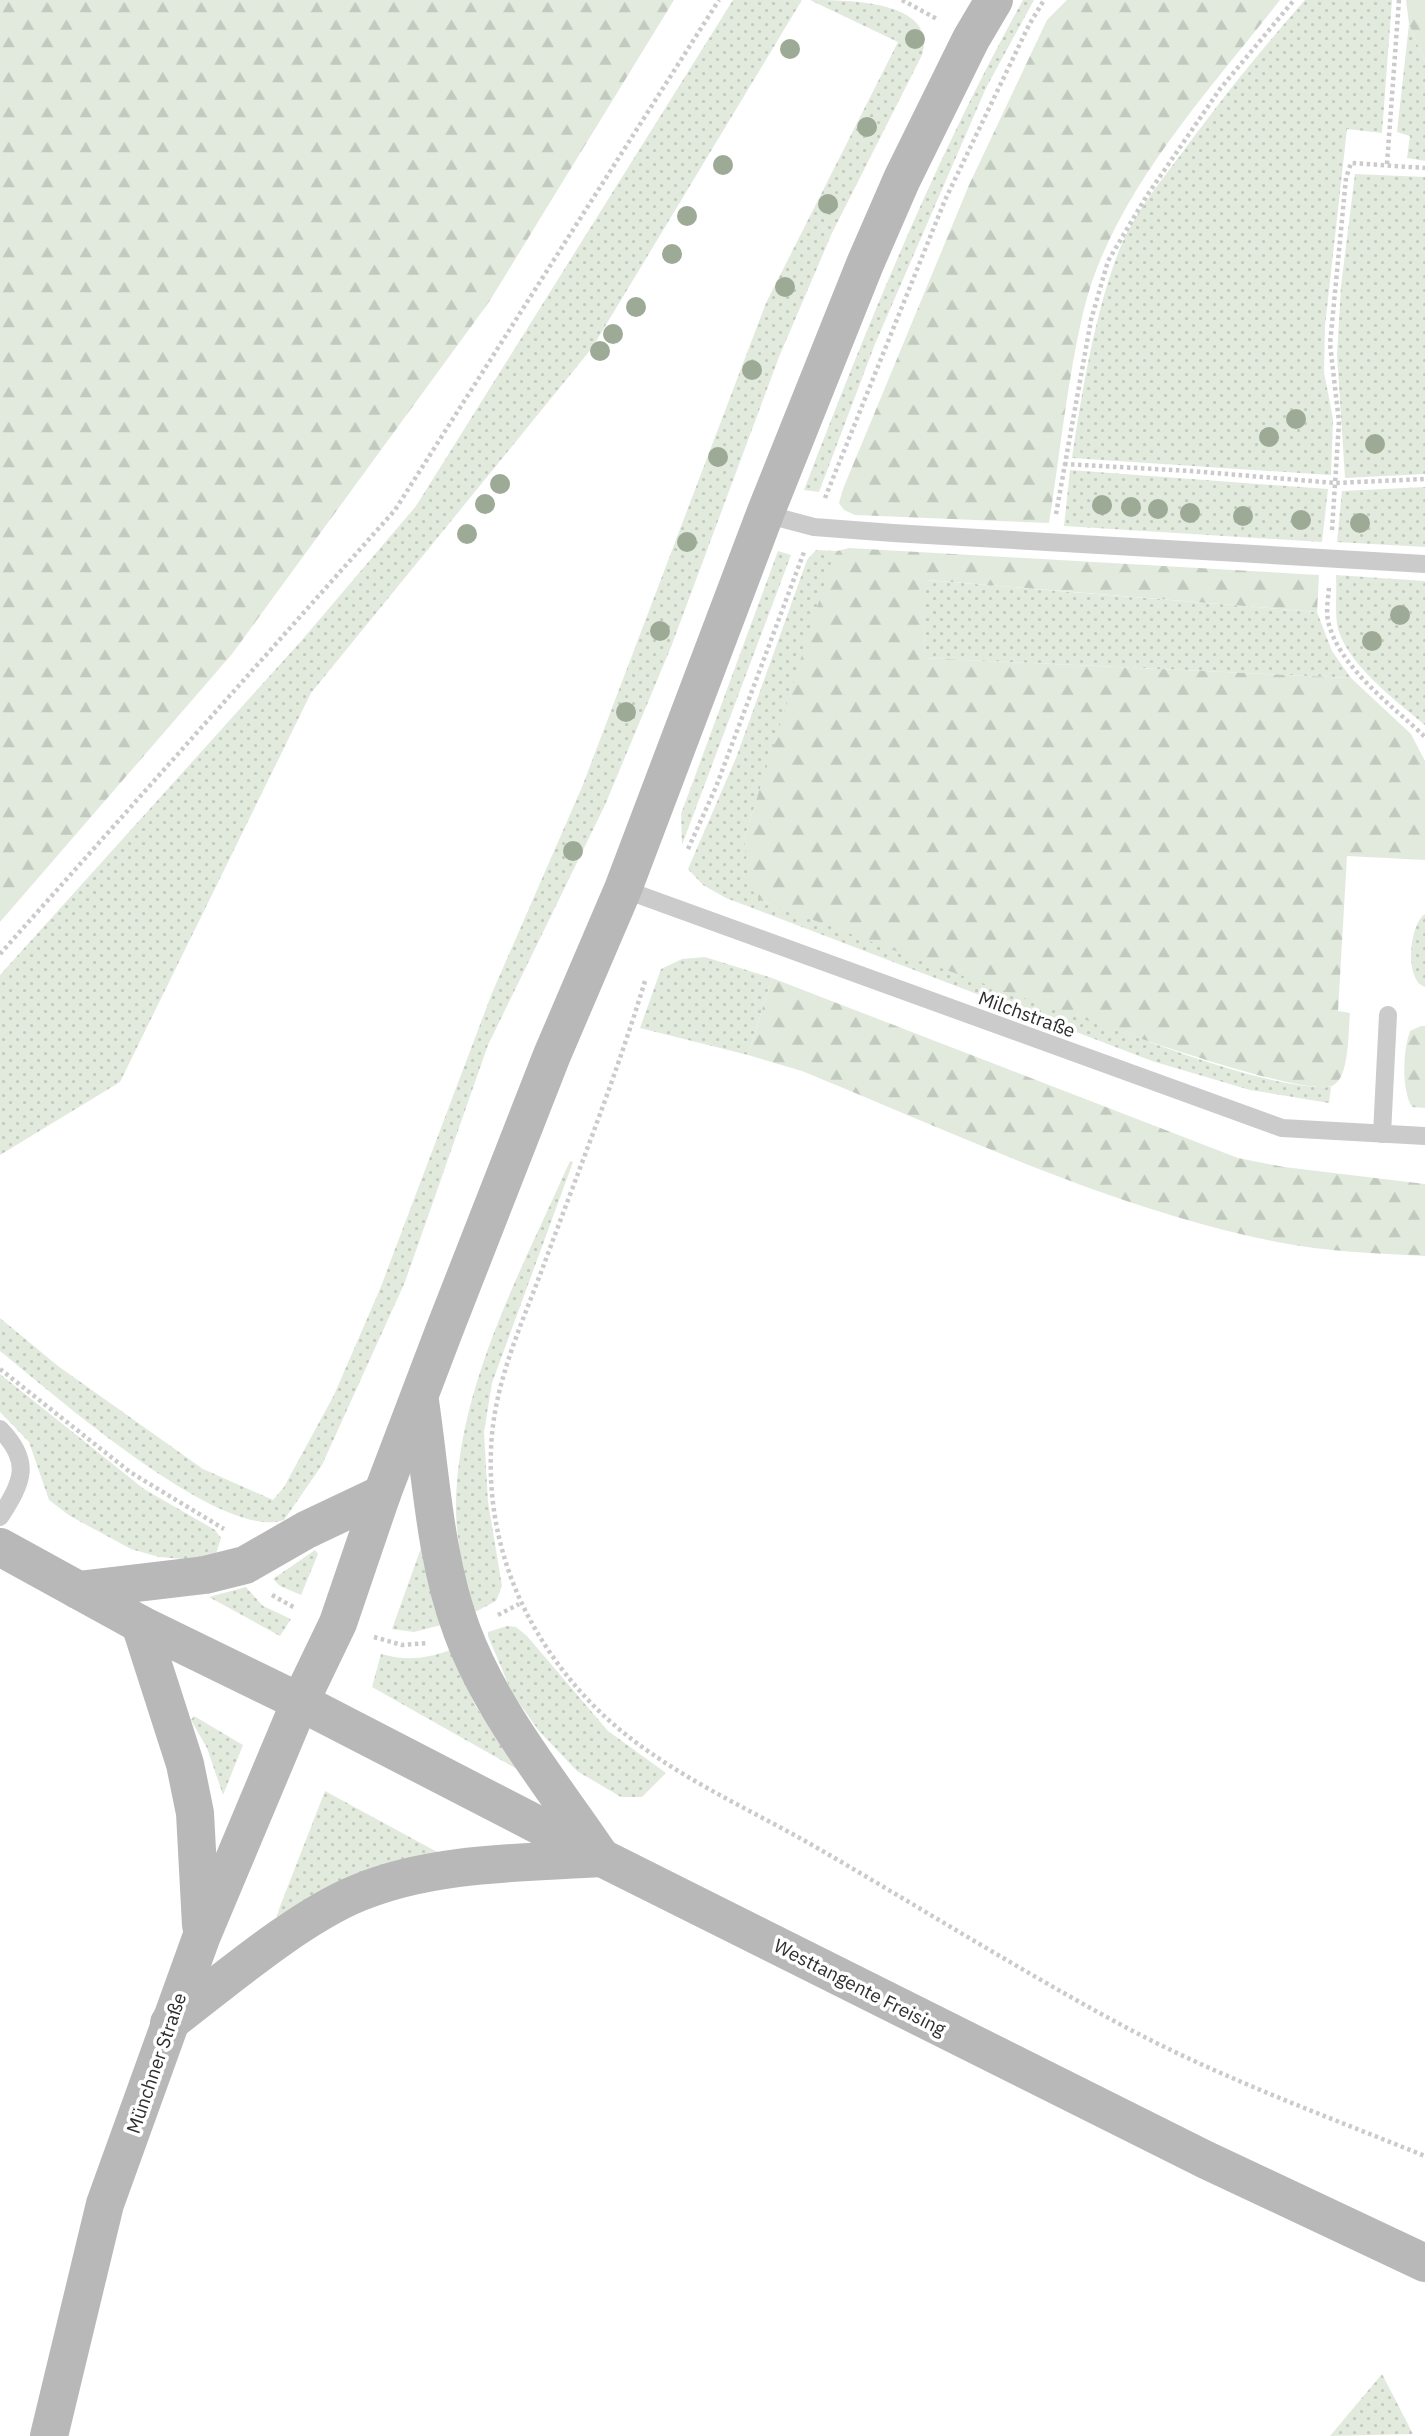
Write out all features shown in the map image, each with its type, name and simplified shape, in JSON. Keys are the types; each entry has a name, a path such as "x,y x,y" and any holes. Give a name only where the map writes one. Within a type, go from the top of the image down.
{"main road":[{"name":"Münchner Straße","path":"49,2436 106,2204 201,1938 299,1702 338,1623 382,1494 552,1055 623,889 765,514 902,179 971,39 994,0"},
{"path":"419,1397 449,1589 462,1631 506,1715 602,1858"},
{"path":"78,1590 205,1575 244,1565 306,1530 382,1494"},
{"name":"Westtangente Freising","path":"0,1547 140,1624 299,1702 602,1858 1206,2160 1425,2263"},
{"path":"140,1624 185,1764 195,1814 201,1938"},
{"path":"169,2023 311,1919 357,1894 427,1875 498,1864 602,1858"}],"lane":[{"path":"765,514 814,527 1425,564"},
{"name":"Milchstraße","path":"623,889 1282,1128 1425,1136"},
{"path":"1382,1133 1388,1014"},
{"path":"0,1429 16,1446 21,1472 19,1487 0,1517"}],"path":[{"path":"0,954 395,510 719,0"},
{"path":"688,849 716,787 814,527 945,200 1029,24 1044,0"},
{"path":"1052,543 1091,320 1108,261 1119,239 1220,89 1294,0"},
{"path":"1387,164 1399,0"},
{"path":"1425,168 1351,163 1346,178 1330,344 1339,422 1329,560 1328,620 1338,643 1353,666 1425,737"},
{"path":"1064,464 1335,483 1425,479"},
{"path":"645,981 508,1358 493,1423 491,1452 497,1520 519,1604 532,1628 558,1665 606,1719 670,1767 786,1830 1115,2022 1215,2069 1425,2156"},
{"path":"0,1369 130,1472 227,1531"},
{"path":"372,1636 402,1645 432,1642"}],"green space":[{"path":"0,0 674,0 489,302 232,654 0,922"},
{"path":"733,0 802,0 592,348 311,693 120,1082 0,1155 0,975 302,640 416,506"},
{"path":"810,0 866,3 904,13 917,23 924,37 922,55 832,233 779,357 671,647 605,805 488,1045 405,1282 322,1465 284,1520 256,1521 220,1509 138,1459 0,1351 0,1318 58,1366 203,1469 273,1500 284,1487 334,1395 380,1289 492,993 582,787 766,303 898,42"},
{"path":"1023,0 1034,0 986,88 875,344 819,492 804,490 853,365 932,180"},
{"path":"1067,0 1280,0 1193,109 1138,187 1096,270 1072,365 1049,523 855,515 844,510 839,503 843,489 969,185 1047,20"},
{"path":"1305,0 1392,0 1382,133 1347,129 1325,326 1324,372 1333,419 1331,475 1072,458 1085,377 1098,320 1123,241 1149,197 1209,116"},
{"path":"1406,0 1425,0 1425,62 1409,24"},
{"path":"1409,24 1425,62 1425,161 1407,158 1410,136 1397,132"},
{"path":"1355,174 1425,177 1425,474 1345,478 1337,355 1341,286"},
{"path":"1070,470 1328,489 1322,542 1064,526"},
{"path":"1425,487 1425,547 1337,542 1342,491"},
{"path":"849,548 1319,575 1317,612 926,580 924,658 1351,678 1411,734 1425,761 1425,860 1347,856 1338,1011 1350,1013 1345,1064 1338,1082 1332,1086 1298,1084 1234,1068 1151,1042 760,900 750,888 744,839 832,560 837,551"},
{"path":"816,550 837,551 744,839 760,900 1216,1064 1279,1081 1331,1087 1329,1103 1250,1090 1152,1061 726,898 703,885 688,869 736,758 807,560"},
{"path":"778,551 791,555 682,845 681,814"},
{"path":"1336,575 1425,581 1425,725 1373,680 1349,652 1337,624"},
{"path":"925,580 1317,612 1332,651 1351,678 924,658"},
{"path":"1425,914 1425,987 1418,983 1414,974 1411,952 1415,929"},
{"path":"705,957 772,978 748,1055 640,1028 661,969 682,959"},
{"path":"772,978 1238,1158 1284,1167 1425,1184 1425,1256 1351,1252 1277,1242 1155,1210 1036,1168 802,1071 748,1055"},
{"path":"1425,1026 1425,1108 1412,1107 1405,1080 1406,1049 1410,1031"},
{"path":"570,1161 573,1162 492,1383 484,1432 488,1502 502,1586 496,1601 475,1612 471,1607 463,1570 456,1520 459,1462 467,1417 495,1329"},
{"path":"0,1374 144,1489 215,1530 221,1538 216,1554 197,1560 159,1557 131,1549 70,1516 49,1500 29,1442 0,1412"},
{"path":"421,1548 441,1625 414,1632 392,1629"},
{"path":"315,1550 318,1554 301,1595 280,1586 273,1579"},
{"path":"246,1587 263,1606 291,1619 280,1636 209,1597"},
{"path":"507,1626 516,1627 527,1636 608,1731 666,1773 642,1797 621,1797 577,1771 539,1731 512,1693 488,1636 488,1632"},
{"path":"450,1650 476,1707 524,1773 372,1687 381,1654 416,1658"},
{"path":"194,1716 243,1745 223,1795 207,1748 191,1720"},
{"path":"325,1791 439,1853 276,1921 279,1909"},
{"path":"1382,2374 1413,2434 1330,2436"}]}
